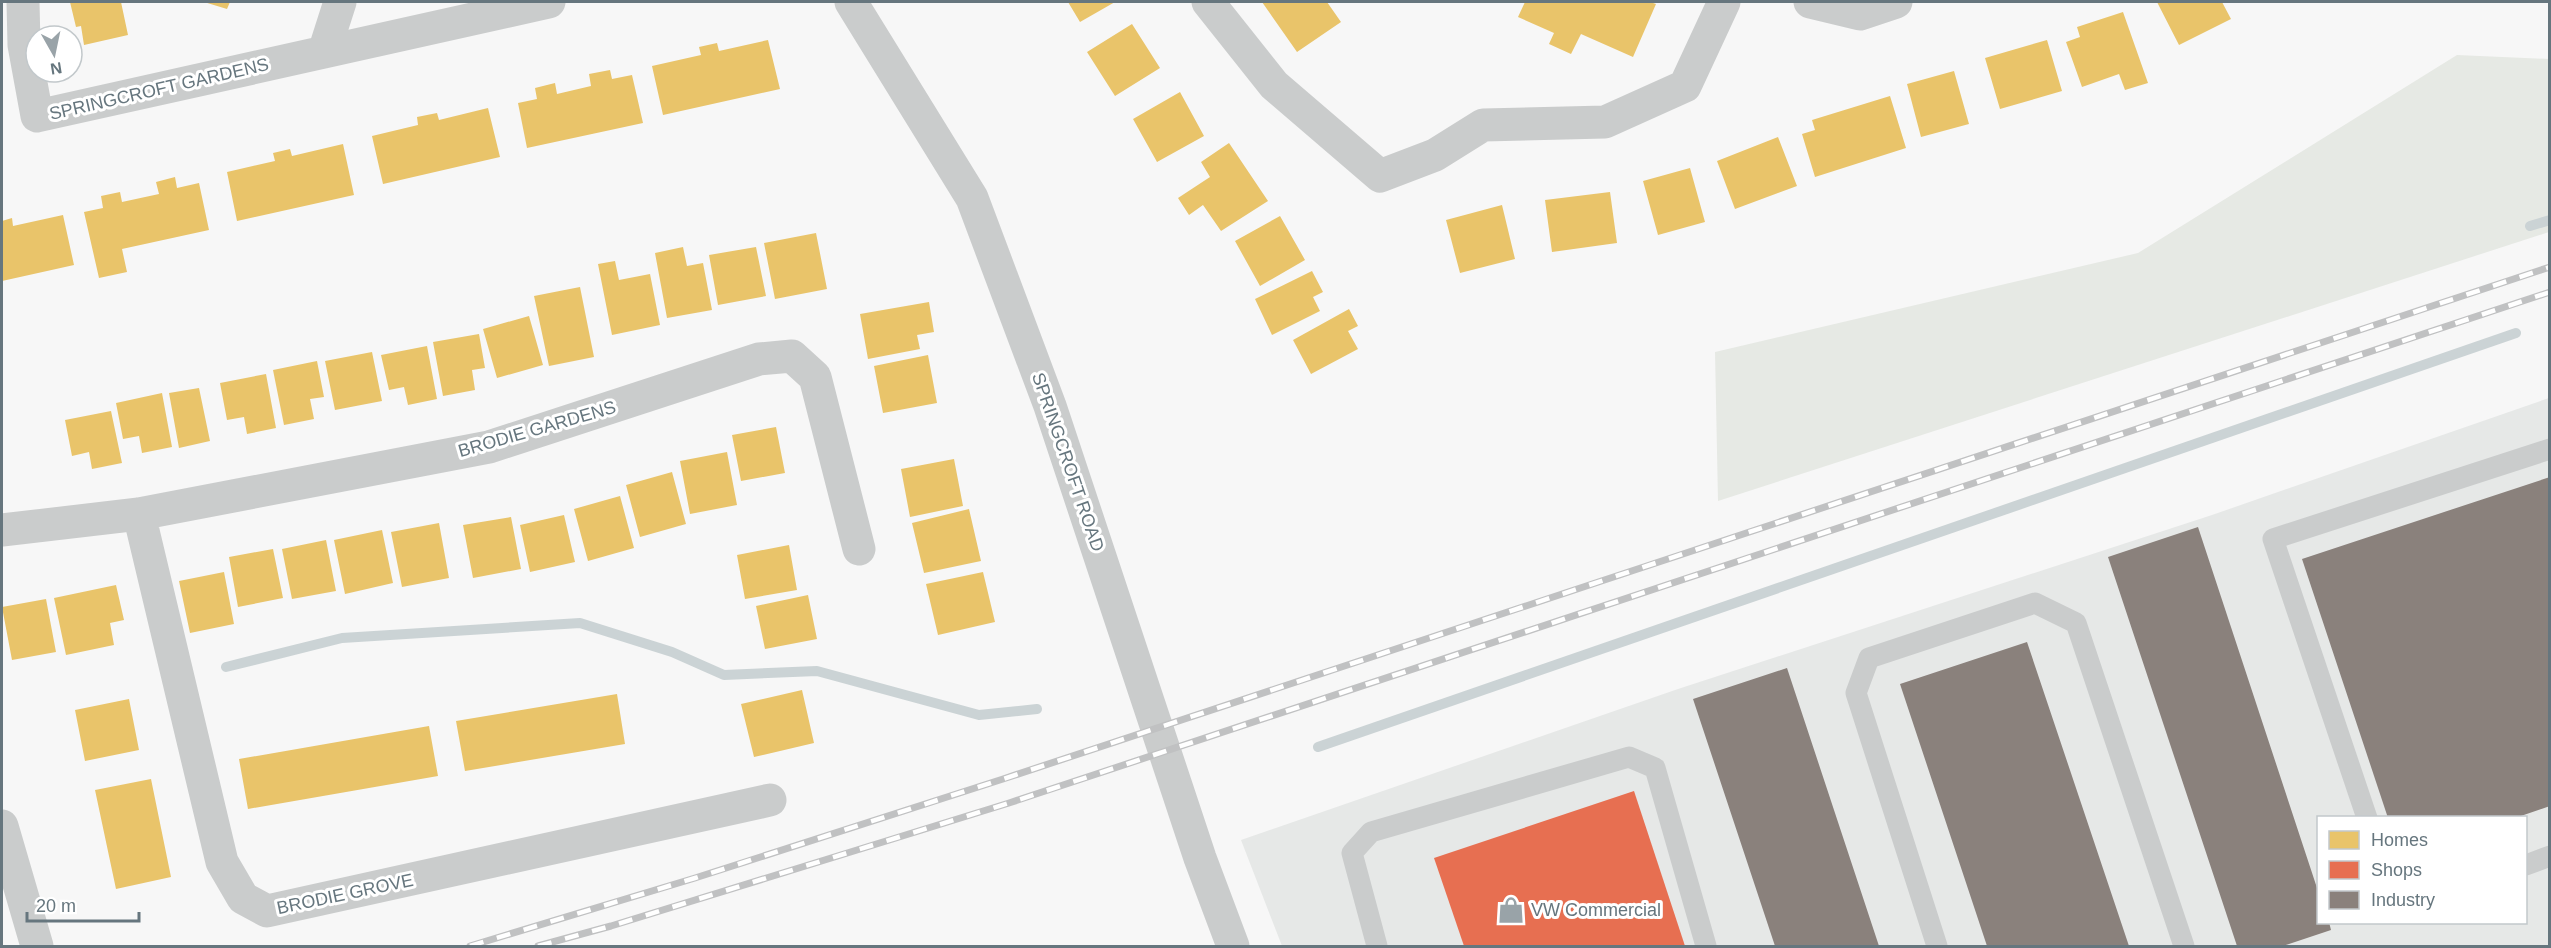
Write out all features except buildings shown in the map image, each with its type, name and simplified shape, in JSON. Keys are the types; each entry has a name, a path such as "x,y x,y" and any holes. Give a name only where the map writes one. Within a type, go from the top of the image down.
{"street":[{"name":"SPRINGCROFT GARDENS","path":"23,2 24,45 37,116 549,2"},
{"path":"324,52 340,2"},
{"name":"SPRINGCROFT ROAD","path":"851,2 972,198 1050,406 1200,858 1233,946"},
{"path":"1208,2 1274,86 1380,176 1435,155 1483,125 1605,122 1685,86 1724,2"},
{"path":"1810,2 1860,14 1896,2"},
{"name":"BRODIE GARDENS","path":"2,530 139,514 489,447 759,359 792,356 815,376 859,549"},
{"name":"BRODIE GROVE","path":"139,514 222,862 243,898 267,911 770,800"},
{"path":"2,826 37,946"}],"lane":[{"path":"2366,816 2273,539 2550,449"},
{"path":"1937,946 1856,693 1869,658 2035,603 2076,623 2184,946"},
{"path":"1377,946 1352,853 1371,832 1629,757 1656,768 1706,946"},
{"path":"2527,865 2550,856"}],"shaded area":[{"path":"2457,55 2549,59 2549,232 1718,501 1715,352 2138,253"},
{"path":"2549,398 2549,946 1282,946 1241,840 1678,689 2212,515"}],"waterway":[{"path":"2530,226 2550,220"},
{"path":"1318,747 2516,333"},
{"path":"226,667 342,638 580,623 672,652 724,675 817,671 979,715 1037,709"}],"railway":[{"path":"470,946 695,878 1003,779 2550,267"},
{"path":"538,946 611,926 1009,803 2550,292"}],"place":[{"name":"VW Commercial","path":"1511,910"}]}
